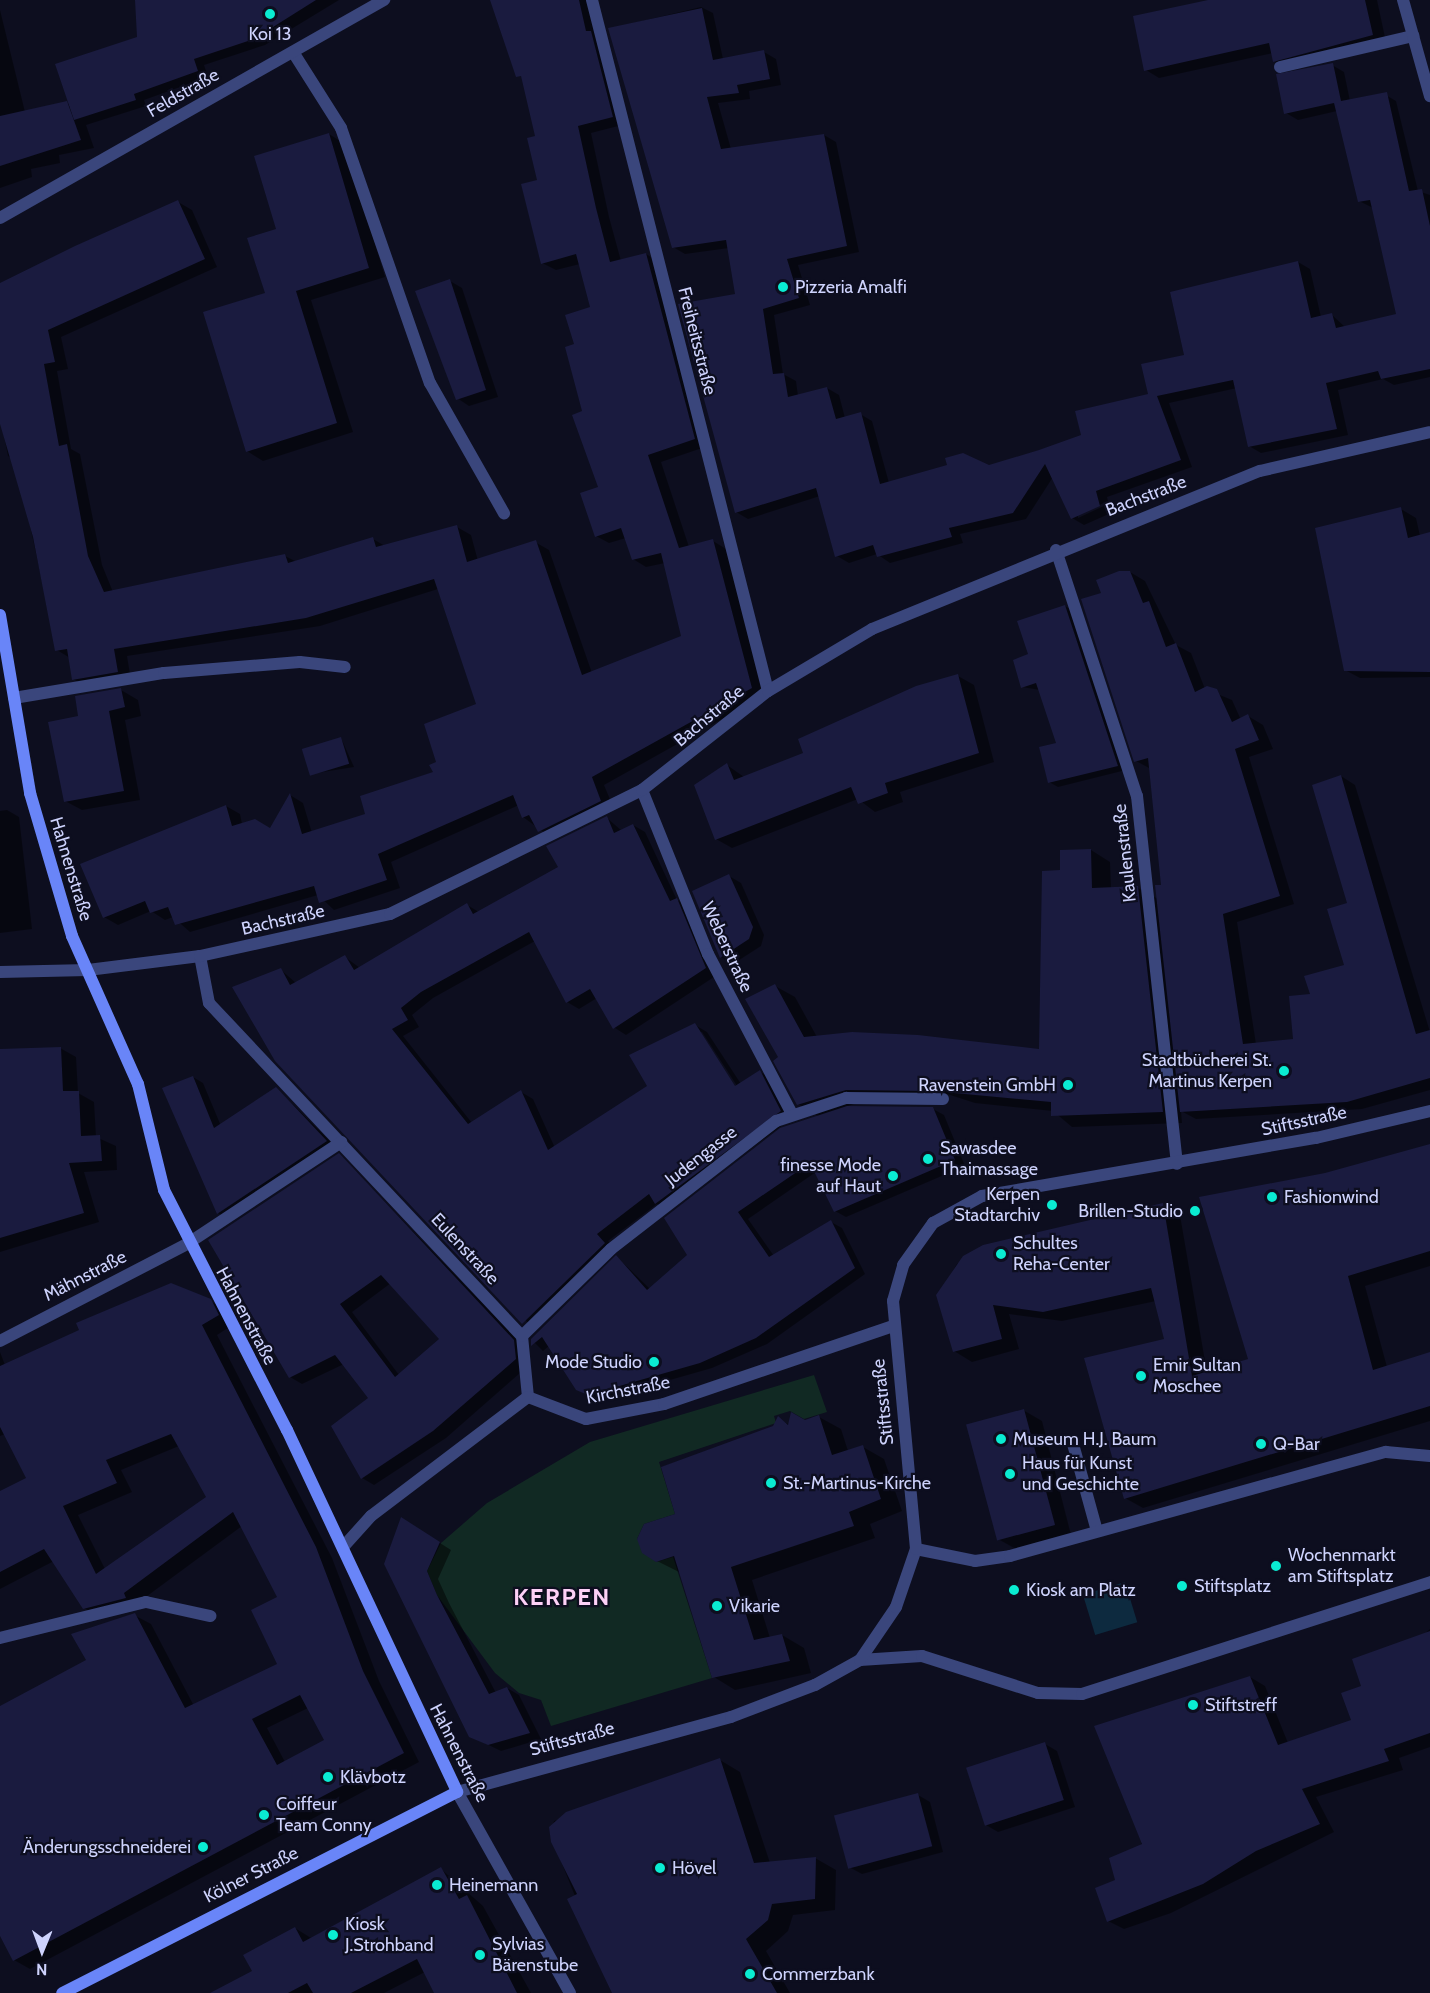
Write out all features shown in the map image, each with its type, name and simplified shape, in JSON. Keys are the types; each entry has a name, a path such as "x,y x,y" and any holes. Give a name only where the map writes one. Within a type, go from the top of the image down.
{"main road":[{"name":"Hahnenstraße","path":"0,615 30,793 88,970 138,1084 164,1190 187,1244 344,1546 361,1595 457,1791"},
{"name":"Kölner Straße","path":"62,1993 457,1791"}],"street":[{"name":"Feldstraße","path":"0,218 384,0"},
{"name":"Freiheitsstraße","path":"592,0 768,691"},
{"path":"1403,0 1430,96"},
{"path":"1280,67 1413,36"},
{"path":"293,52 341,128 430,383 504,513"},
{"name":"Bachstraße","path":"0,972 88,970 200,956 390,914 642,790 768,691 872,629 1056,550 1260,471 1430,432"},
{"name":"Kaulenstraße","path":"1056,550 1137,796 1177,1164"},
{"path":"14,698 164,673 300,662 345,667"},
{"name":"Weberstraße","path":"642,790 708,954 792,1114"},
{"name":"Eulenstraße","path":"200,956 209,1003 522,1336"},
{"name":"Judengasse","path":"522,1336 611,1249 792,1114 846,1098 943,1099"},
{"name":"Stiftsstraße","path":"457,1791 731,1717 815,1685 860,1660 896,1607 916,1549 893,1326 895,1282 903,1265 933,1223 951,1210 982,1196 1177,1164 1430,1111"},
{"path":"187,1244 341,1142"},
{"name":"Mähnstraße","path":"0,1341 187,1244"},
{"name":"Kirchstraße","path":"528,1397 586,1419 664,1404 893,1326"},
{"path":"344,1546 371,1516 528,1397 522,1336"},
{"path":"1073,1444 1097,1531"},
{"path":"916,1549 975,1561 1097,1531 1386,1452 1430,1456"},
{"path":"860,1660 922,1656 1038,1693 1082,1695 1430,1582"},
{"path":"0,1638 146,1602 210,1616"},
{"name":"Hahnenstraße","path":"457,1791 570,1993"}],"green space":[{"path":"814,1375 827,1412 804,1419 790,1411 774,1416 776,1423 659,1462 675,1514 644,1524 637,1539 656,1562 673,1557 712,1678 551,1726 541,1700 519,1693 495,1673 437,1595 427,1571 441,1543 487,1503 590,1442"}],"water":[{"path":"1125,1582 1137,1622 1095,1635 1083,1595"}],"building":[{"path":"135,0 316,0 254,39 194,59 198,71 134,94 136,100 74,120 55,64 137,37"},
{"path":"490,0 579,0 586,31 591,31 613,117 578,126 596,208 610,262 646,253 695,439 648,455 679,548 713,539 752,688 592,777 601,801 538,832 529,815 522,818 513,795 378,854 387,880 319,903 314,886 175,925 168,907 150,913 145,901 103,918 80,864 226,805 232,826 255,819 270,828 290,793 302,834 365,814 360,796 433,772 429,765 436,762 424,724 476,704 434,579 306,618 114,649 118,672 72,680 67,649 55,651 33,537 0,424 0,283 75,246 178,200 205,259 48,330 55,362 44,364 59,446 67,444 88,556 104,592 285,554 288,563 373,537 376,547 457,525 467,562 536,540 582,675 681,636 661,553 632,560 621,528 595,537 580,493 598,487 572,415 582,411 565,347 574,344 565,315 590,307 576,254 541,264 521,184 537,180 527,138 535,136 521,76 516,77"},
{"path":"1208,0 1365,0 1373,35 1273,62 1269,43 1144,71 1133,16"},
{"path":"702,8 713,60 764,50 770,79 737,85 739,93 707,97 721,149 824,134 847,246 787,259 799,298 763,309 773,374 784,373 788,397 827,387 836,419 861,412 880,484 947,465 945,458 963,453 989,465 1039,450 1081,435 1075,411 1148,394 1141,364 1184,355 1170,292 1298,261 1311,318 1332,313 1336,328 1396,314 1370,200 1358,202 1334,103 1284,114 1276,74 1333,63 1341,101 1387,92 1409,191 1422,189 1430,226 1430,369 1381,379 1378,371 1326,383 1337,429 1248,447 1233,380 1157,396 1181,460 1096,491 1100,506 1071,519 1045,464 1013,513 949,528 952,537 877,557 873,545 835,557 816,488 735,513 678,304 735,294 726,240 672,248 608,28"},
{"path":"67,101 81,140 0,166 0,116"},
{"path":"329,133 369,268 296,291 337,423 246,452 203,312 265,293 247,238 276,229 254,156"},
{"path":"450,279 486,390 456,400 415,291"},
{"path":"1401,507 1408,538 1430,532 1430,672 1344,671 1315,528"},
{"path":"1119,571 1130,571 1143,603 1149,601 1166,647 1176,643 1195,692 1207,686 1217,689 1232,722 1248,714 1259,740 1235,749 1280,896 1223,914 1243,1044 1293,1039 1289,996 1310,994 1304,976 1344,965 1327,909 1347,903 1312,785 1341,775 1416,1034 1430,1030 1430,1078 1347,1102 1180,1112 1155,885 1161,885 1148,758 1134,762 1081,599 1101,593 1096,580"},
{"path":"1065,605 1118,766 1048,783 1039,747 1056,743 1036,683 1021,688 1013,660 1028,654 1017,621"},
{"path":"958,674 979,753 885,783 888,793 858,804 851,787 715,840 694,785 727,763 734,780 803,753 798,739 916,686"},
{"path":"121,688 125,707 109,711 124,791 64,802 48,722 78,716 75,696"},
{"path":"341,737 349,764 310,776 302,749"},
{"path":"607,816 614,833 633,824 670,901 677,898 706,968 613,1029 590,989 566,1003 529,932 421,992 401,1008 408,1020 392,1029 468,1124 521,1090 548,1150 647,1086 629,1055 695,1023 735,1086 760,1070 781,1111 655,1204 649,1194 597,1234 605,1243 522,1324 275,1061 232,987 281,968 290,985 345,955 354,970 467,903 473,914 558,867 546,846"},
{"path":"1091,849 1092,888 1138,886 1163,1112 1051,1116 1051,1102 954,1093 922,1082 926,1091 846,1090 797,1105 773,1061 778,1057 745,999 775,984 804,1037 852,1032 918,1035 1039,1049 1042,871 1060,870 1060,850"},
{"path":"729,874 753,927 749,939 720,958 692,891"},
{"path":"61,1047 63,1091 79,1091 81,1136 100,1135 102,1161 69,1163 84,1213 0,1238 0,1049"},
{"path":"193,1076 214,1128 276,1087 327,1141 217,1214 162,1088"},
{"path":"847,1106 933,1107 955,1160 834,1212 810,1163 738,1212 769,1257 831,1220 855,1268 756,1338 700,1363 588,1395 576,1390 542,1337 531,1346 531,1339 616,1255 647,1290 687,1255 664,1218 780,1128"},
{"path":"1430,1144 1430,1251 1348,1276 1373,1370 1430,1352 1430,1406 1124,1499 1084,1358 1164,1339 1151,1288 1043,1312 993,1305 1002,1339 953,1352 936,1295 963,1256 983,1245 1163,1203 1192,1376 1248,1359 1199,1197 1325,1173"},
{"path":"339,1153 514,1340 516,1359 433,1431 361,1479 331,1426 368,1398 335,1355 289,1378 208,1240","holes":["381,1275 439,1339 395,1377 340,1304"]},
{"path":"171,1283 211,1299 219,1315 202,1325 316,1547 363,1671 404,1753 13,1961 0,1936 0,1706 86,1660 71,1634 135,1613 185,1708 277,1664 251,1610 277,1597 233,1512 124,1593 126,1598 83,1609 44,1549 0,1572 0,1491 26,1478 0,1427 0,1366 79,1330 76,1323","holes":["171,1434 206,1497 96,1574 63,1506 117,1483 106,1460","300,1695 324,1740 277,1765 252,1719"]},
{"name":"Haus für Kunst und Geschichte","path":"1024,1409 1055,1525 997,1540 966,1425"},
{"name":"St.-Martinus-Kirche","path":"791,1412 805,1420 819,1415 832,1455 863,1445 881,1499 849,1512 854,1526 731,1567 754,1640 782,1634 790,1661 712,1678 674,1556 656,1562 642,1553 637,1539 644,1524 675,1514 661,1467 773,1426 778,1416 788,1425"},
{"path":"401,1517 440,1542 427,1571 437,1595 489,1694 507,1687 530,1733 488,1745 469,1737 384,1564"},
{"path":"1430,1631 1430,1733 1384,1749 1389,1761 1302,1789 1320,1824 1256,1851 1203,1884 1107,1922 1095,1888 1115,1880 1109,1858 1142,1844 1094,1726 1250,1676 1278,1745 1351,1720 1341,1693 1361,1686 1352,1659"},
{"path":"1045,1742 1064,1800 985,1826 966,1768"},
{"name":"Hövel","path":"720,1758 754,1863 816,1857 815,1899 772,1904 768,1920 746,1939 777,1993 612,1993 567,1899 577,1894 551,1842 549,1827 566,1812"},
{"path":"918,1793 932,1846 848,1869 834,1816"},
{"path":"441,1867 459,1899 467,1895 517,1993 434,1993 417,1959 351,1993 313,1993 307,1983 288,1993 210,1993 252,1971 243,1955 295,1927 303,1942"}],"place":[{"name":"Koi 13","path":"270,14"},
{"name":"Pizzeria Amalfi","path":"783,287"},
{"name":"Stadtbücherei St. Martinus Kerpen","path":"1284,1071"},
{"name":"Ravenstein GmbH","path":"1068,1085"},
{"name":"Sawasdee Thaimassage","path":"928,1159"},
{"name":"finesse Mode auf Haut","path":"893,1176"},
{"name":"Fashionwind","path":"1272,1197"},
{"name":"Kerpen Stadtarchiv","path":"1052,1205"},
{"name":"Brillen-Studio","path":"1195,1211"},
{"name":"Schultes Reha-Center","path":"1001,1254"},
{"name":"Mode Studio","path":"654,1362"},
{"name":"Emir Sultan Moschee","path":"1141,1376"},
{"name":"Museum H.J. Baum","path":"1001,1439"},
{"name":"Q-Bar","path":"1261,1444"},
{"name":"Haus für Kunst und Geschichte","path":"1010,1474"},
{"name":"St.-Martinus-Kirche","path":"771,1483"},
{"name":"Wochenmarkt am Stiftsplatz","path":"1276,1566"},
{"name":"Stiftsplatz","path":"1182,1586"},
{"name":"Kiosk am Platz","path":"1014,1590"},
{"name":"Vikarie","path":"717,1606"},
{"name":"Stiftstreff","path":"1193,1705"},
{"name":"Klävbotz","path":"328,1777"},
{"name":"Coiffeur Team Conny","path":"264,1815"},
{"name":"Änderungsschneiderei","path":"203,1847"},
{"name":"Hövel","path":"660,1868"},
{"name":"Heinemann","path":"437,1885"},
{"name":"Kiosk J.Strohband","path":"333,1935"},
{"name":"Sylvias Bärenstube","path":"480,1955"},
{"name":"Commerzbank","path":"750,1974"}],"district":[{"name":"KERPEN","path":"562,1597"}]}
